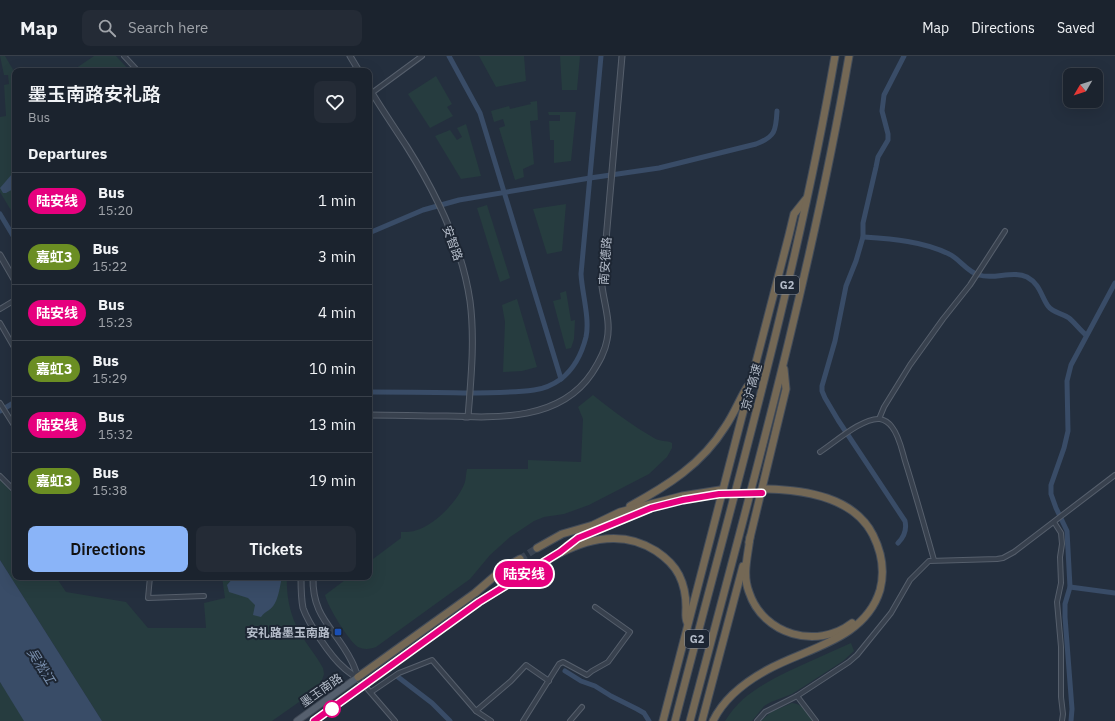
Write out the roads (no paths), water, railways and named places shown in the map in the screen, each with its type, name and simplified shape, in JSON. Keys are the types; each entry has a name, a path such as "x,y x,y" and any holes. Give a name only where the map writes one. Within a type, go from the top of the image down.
{"highway":[{"name":"京沪高速","path":"676,721 772,348 819,148 835,56"},
{"name":"G2","path":"690,721 783,365 833,151 849,56"},
{"path":"663,721 794,214 808,196"},
{"path":"703,717 767,472 786,389 783,365"},
{"path":"537,548 562,534 592,524 620,512 666,486 698,460 717,439 725,428 752,380"},
{"path":"713,721 717,713 728,699 740,688 768,669 841,636 863,620 873,607 878,596 883,573 875,542 854,517 836,505 816,498 766,491"},
{"path":"544,562 578,538 651,508 719,492 682,496 620,512"},
{"path":"750,537 746,577 749,593 758,611 772,625 799,636 819,637 839,631 848,626 864,613 877,584 880,565"},
{"path":"560,552 581,543 609,538 623,539 648,546 670,562 678,573 684,586 688,626"},
{"path":"358,678 475,593 504,568 520,559"},
{"path":"364,685 474,605 527,572"}],"main road":[{"name":"墨玉南路","path":"297,721 358,678"},
{"name":"墨玉南路","path":"314,721 364,685"}],"street":[{"path":"124,56 135,68"},
{"path":"350,56 357,68"},
{"path":"372,93 422,56"},
{"name":"南安德路","path":"372,415 468,417 511,416 531,413 552,406 578,390 598,364 604,352 607,338 608,318 602,286 622,56"},
{"name":"安智路","path":"372,95 408,148 436,199 460,261 470,302 472,322 468,417"},
{"path":"879,419 884,407 910,365 973,281 1005,231"},
{"path":"0,255 12,276"},
{"path":"0,309 12,302"},
{"path":"0,323 12,344"},
{"path":"0,403 12,422"},
{"path":"820,452 850,431 870,420 885,420 892,427 898,438 919,504 934,560"},
{"path":"757,721 765,712 797,696 838,670 857,655 891,613 910,580 929,561 1003,558 1014,552 1115,475"},
{"path":"0,476 12,488"},
{"path":"1055,521 1061,533 1062,544 1060,557 1061,583 1057,602 1062,646 1062,721"},
{"path":"150,580 148,598 204,596"},
{"path":"301,580 302,597 308,619 327,648 342,667 358,678 395,721"},
{"path":"313,580 315,602 352,660 358,678"},
{"path":"523,721 561,662 587,676 592,671 608,662 630,632 595,607"},
{"path":"371,692 399,673 432,660 476,711 491,721"},
{"path":"476,711 511,681 526,665 549,681"},
{"path":"797,696 816,721"},
{"path":"570,721 582,707"}],"water":[{"path":"12,174 12,190 3,193 0,188"},
{"name":"吴淞江","path":"0,560 102,721 24,721 0,682"},
{"path":"231,580 281,580 278,597 274,605 261,617 253,615 255,605 248,598 229,592 227,585"}],"waterway":[{"path":"449,56 480,113 561,379"},
{"path":"372,392 481,393 534,390 558,381 566,375 574,365 582,349 587,330 581,274 601,56"},
{"path":"898,543 902,538 906,527 905,521 838,420 825,398 822,391 822,386 835,341 846,286 856,261 863,237 863,223 878,157 888,140 888,134 882,111 884,95 904,56"},
{"path":"372,232 423,210 459,200 659,168 756,144 771,136 776,124 777,111"},
{"path":"0,214 12,234"},
{"path":"863,237 896,240 929,246 953,256 971,271 979,275 991,276 1015,274 1027,277 1038,287 1050,308 1055,312 1069,318 1086,335"},
{"path":"1071,721 1072,709 1065,617 1065,604 1070,587 1067,531 1051,494 1051,485 1064,448 1068,431 1067,381 1071,365 1115,283"},
{"path":"0,411 12,404"},
{"path":"1070,587 1115,593"},
{"path":"565,671 581,681 595,686 644,713 649,721"},
{"path":"398,677 432,703 450,721"}],"tunnel":[{"path":"719,494 766,493"},
{"path":"520,559 537,548"},
{"path":"527,572 544,562"}],"place":[{"name":"安礼路墨玉南路","path":"338,632"}]}
